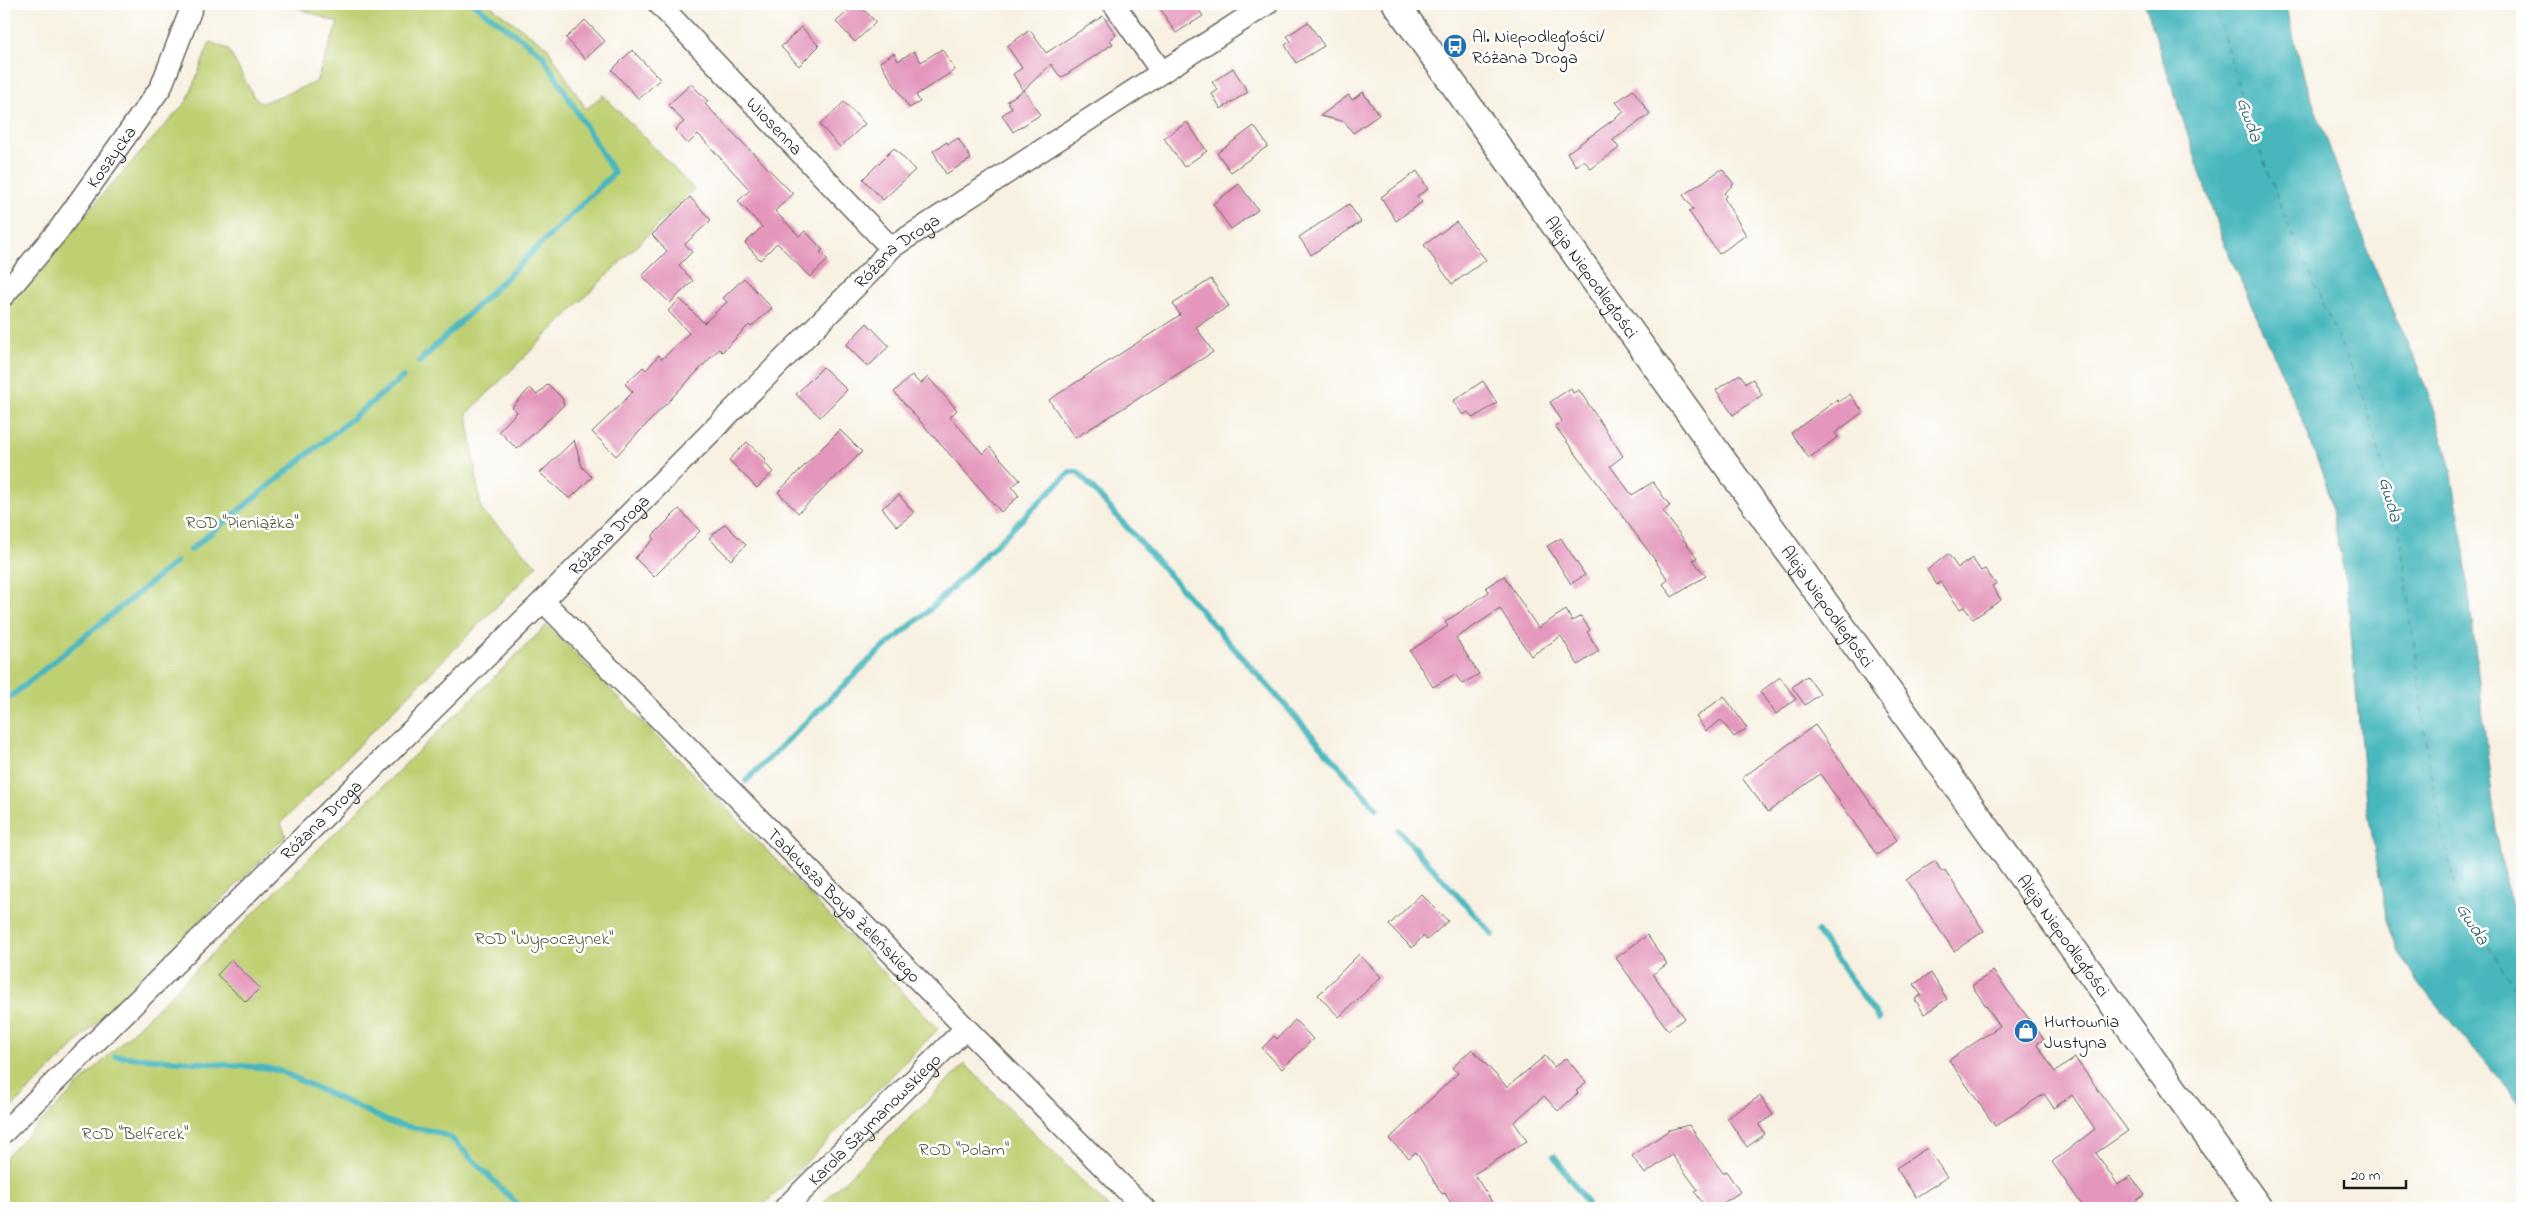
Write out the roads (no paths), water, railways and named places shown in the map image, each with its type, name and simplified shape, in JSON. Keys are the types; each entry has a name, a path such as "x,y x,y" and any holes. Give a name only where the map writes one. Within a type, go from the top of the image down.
{"street":[{"name":"Koszycka","path":"4,295 58,231 161,87 194,4"},
{"name":"Wiosenna","path":"659,4 891,248"},
{"path":"1114,4 1160,71"},
{"name":"Różana Droga","path":"4,1132 543,601 868,274 891,248 1160,71 1267,4"},
{"name":"Aleja Niepodległości","path":"1396,4 2259,1208"},
{"name":"Tadeusza Boya Żeleńskiego","path":"543,601 1144,1208"},
{"name":"Karola Szymanowskiego","path":"785,1208 965,1029"}],"water":[{"name":"Gwda","path":"2145,4 2285,4 2306,84 2372,262 2409,345 2436,414 2451,470 2462,534 2496,830 2506,886 2512,905 2522,921 2522,1106 2419,984 2399,952 2387,921 2366,801 2347,589 2327,487 2305,426 2221,236"}],"waterway":[{"path":"419,362 614,173 542,54 474,4"},
{"path":"190,550 403,377"},
{"path":"746,781 876,654 926,613 1070,472 1078,472 1377,809"},
{"path":"4,702 176,562"},
{"path":"1398,830 1493,935"},
{"path":"1817,932 1879,1019"},
{"path":"116,1056 268,1068 280,1071 394,1124 437,1132 451,1138 521,1208"},
{"path":"1554,1156 1587,1203"}],"place":[{"name":"Al. Niepodległości/ Różana Droga","path":"1455,46"},
{"name":"Hurtownia Justyna","path":"2026,1031"}],"park label":[{"name":"ROD \"Pieniążka\"","path":"242,522"},
{"name":"ROD \"Wypoczynek\"","path":"544,938"},
{"name":"ROD \"Belferek\"","path":"135,1133"},
{"name":"ROD \"Polam\"","path":"964,1149"}]}
